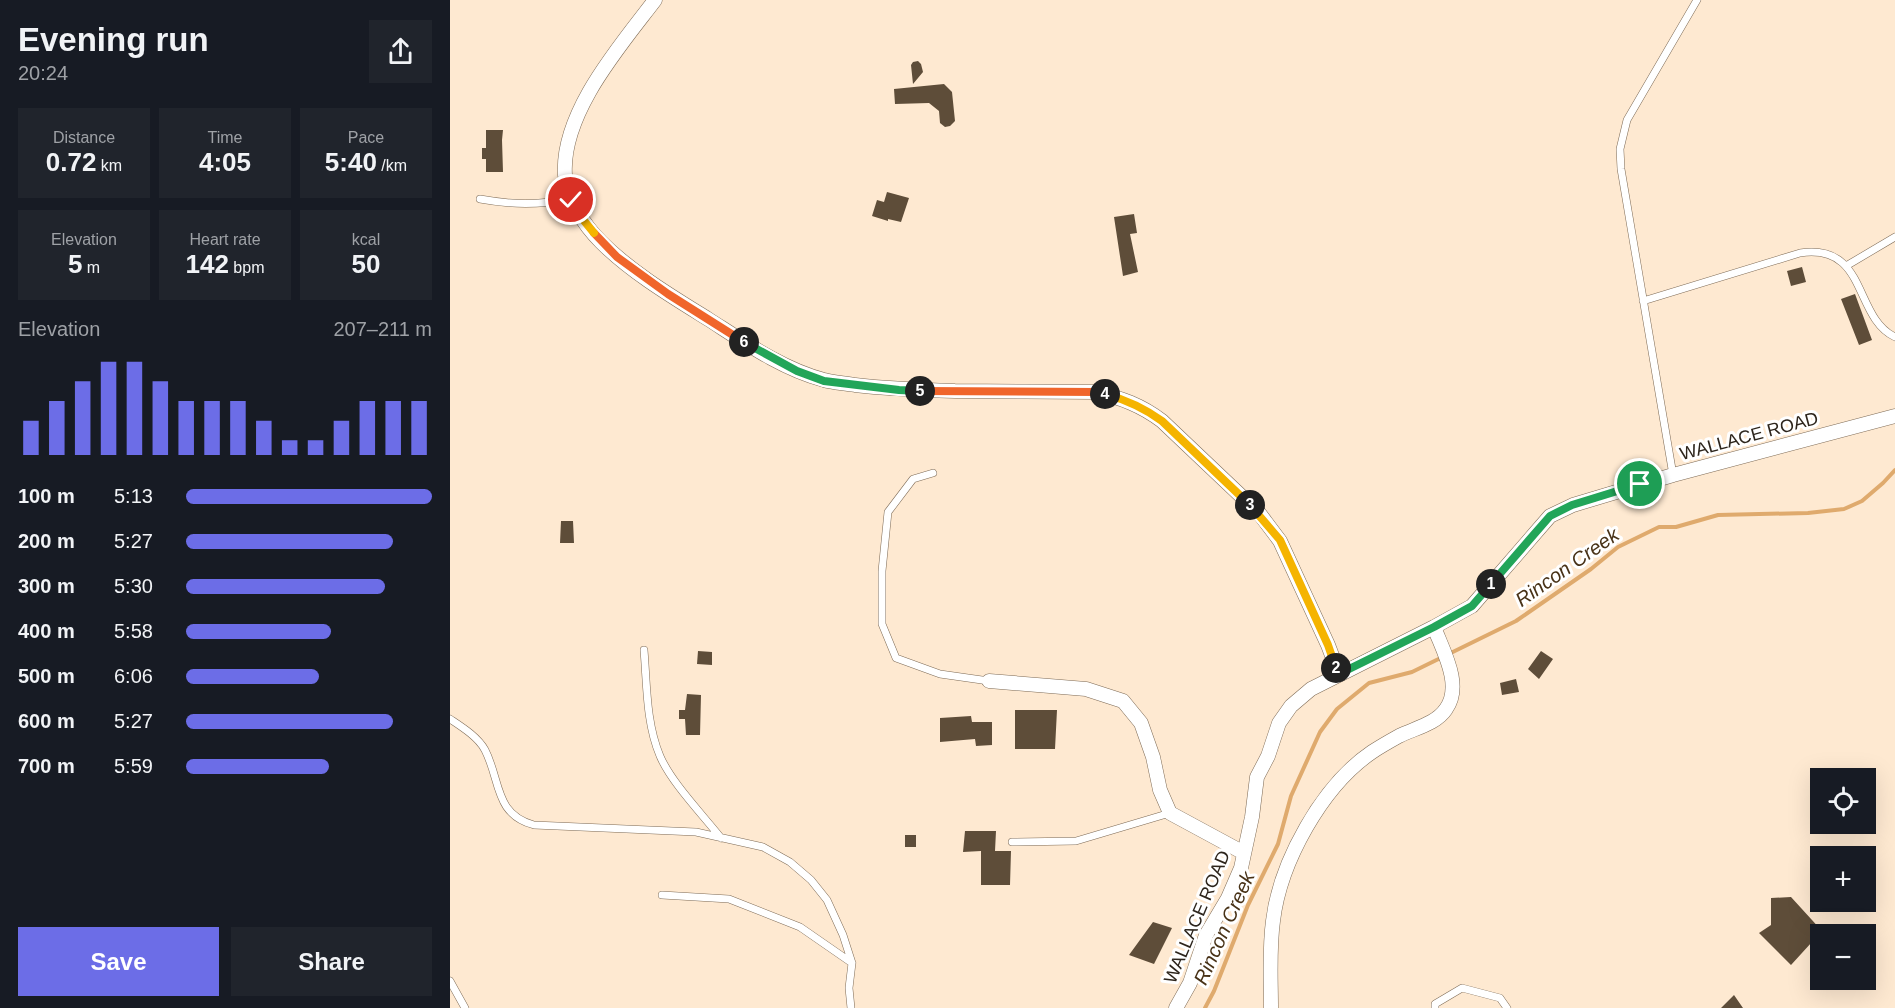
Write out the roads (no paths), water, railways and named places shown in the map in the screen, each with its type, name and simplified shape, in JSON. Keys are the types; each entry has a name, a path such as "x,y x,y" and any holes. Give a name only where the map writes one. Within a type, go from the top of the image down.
{"street":[{"path":"655,0 597,79 576,118 569,141 565,174 571,200 599,241 617,257 678,300 754,348 797,371 824,381 899,390 1096,392 1124,399 1148,410 1259,513 1280,540 1339,674"},
{"name":"WALLACE ROAD","path":"1176,1008 1190,983 1206,935 1228,898 1241,868 1252,818 1257,777 1268,756 1279,723 1291,706 1311,689 1472,606 1550,516 1572,505 1673,475 1895,416"},
{"path":"1271,1008 1273,920 1280,890 1296,848 1324,802 1350,770 1372,752 1434,721 1446,709 1452,696 1454,681 1434,627"},
{"path":"989,681 1086,689 1123,701 1141,723 1153,757 1160,790 1170,813 1244,853"}],"lane":[{"path":"1673,475 1621,168 1620,149 1627,120 1697,0"},
{"path":"480,199 531,205 571,200"},
{"path":"1846,266 1895,237"},
{"path":"1643,301 1800,253 1826,254 1846,266 1853,274 1874,318 1883,330 1895,337"},
{"path":"933,473 913,479 888,512 882,571 882,624 896,658 940,674 989,681"},
{"path":"644,650 649,722 660,757 721,838"},
{"path":"450,719 468,731 484,748 506,808 521,821 534,825 696,832 763,847 790,861 811,880 827,900 843,935 852,963 849,988 851,1008"},
{"path":"1012,842 1076,841 1170,813"},
{"path":"662,895 729,899 800,927 852,963"},
{"path":"450,981 465,1008"},
{"path":"1435,1008 1435,1004 1462,988 1500,998 1507,1008"}],"waterway":[{"name":"Rincon Creek","path":"1205,1008 1248,905 1278,844 1291,796 1320,732 1337,709 1369,683 1412,672 1516,621 1591,569 1618,547 1659,527 1676,527 1718,515 1808,513 1844,509 1862,501 1895,470"}]}
